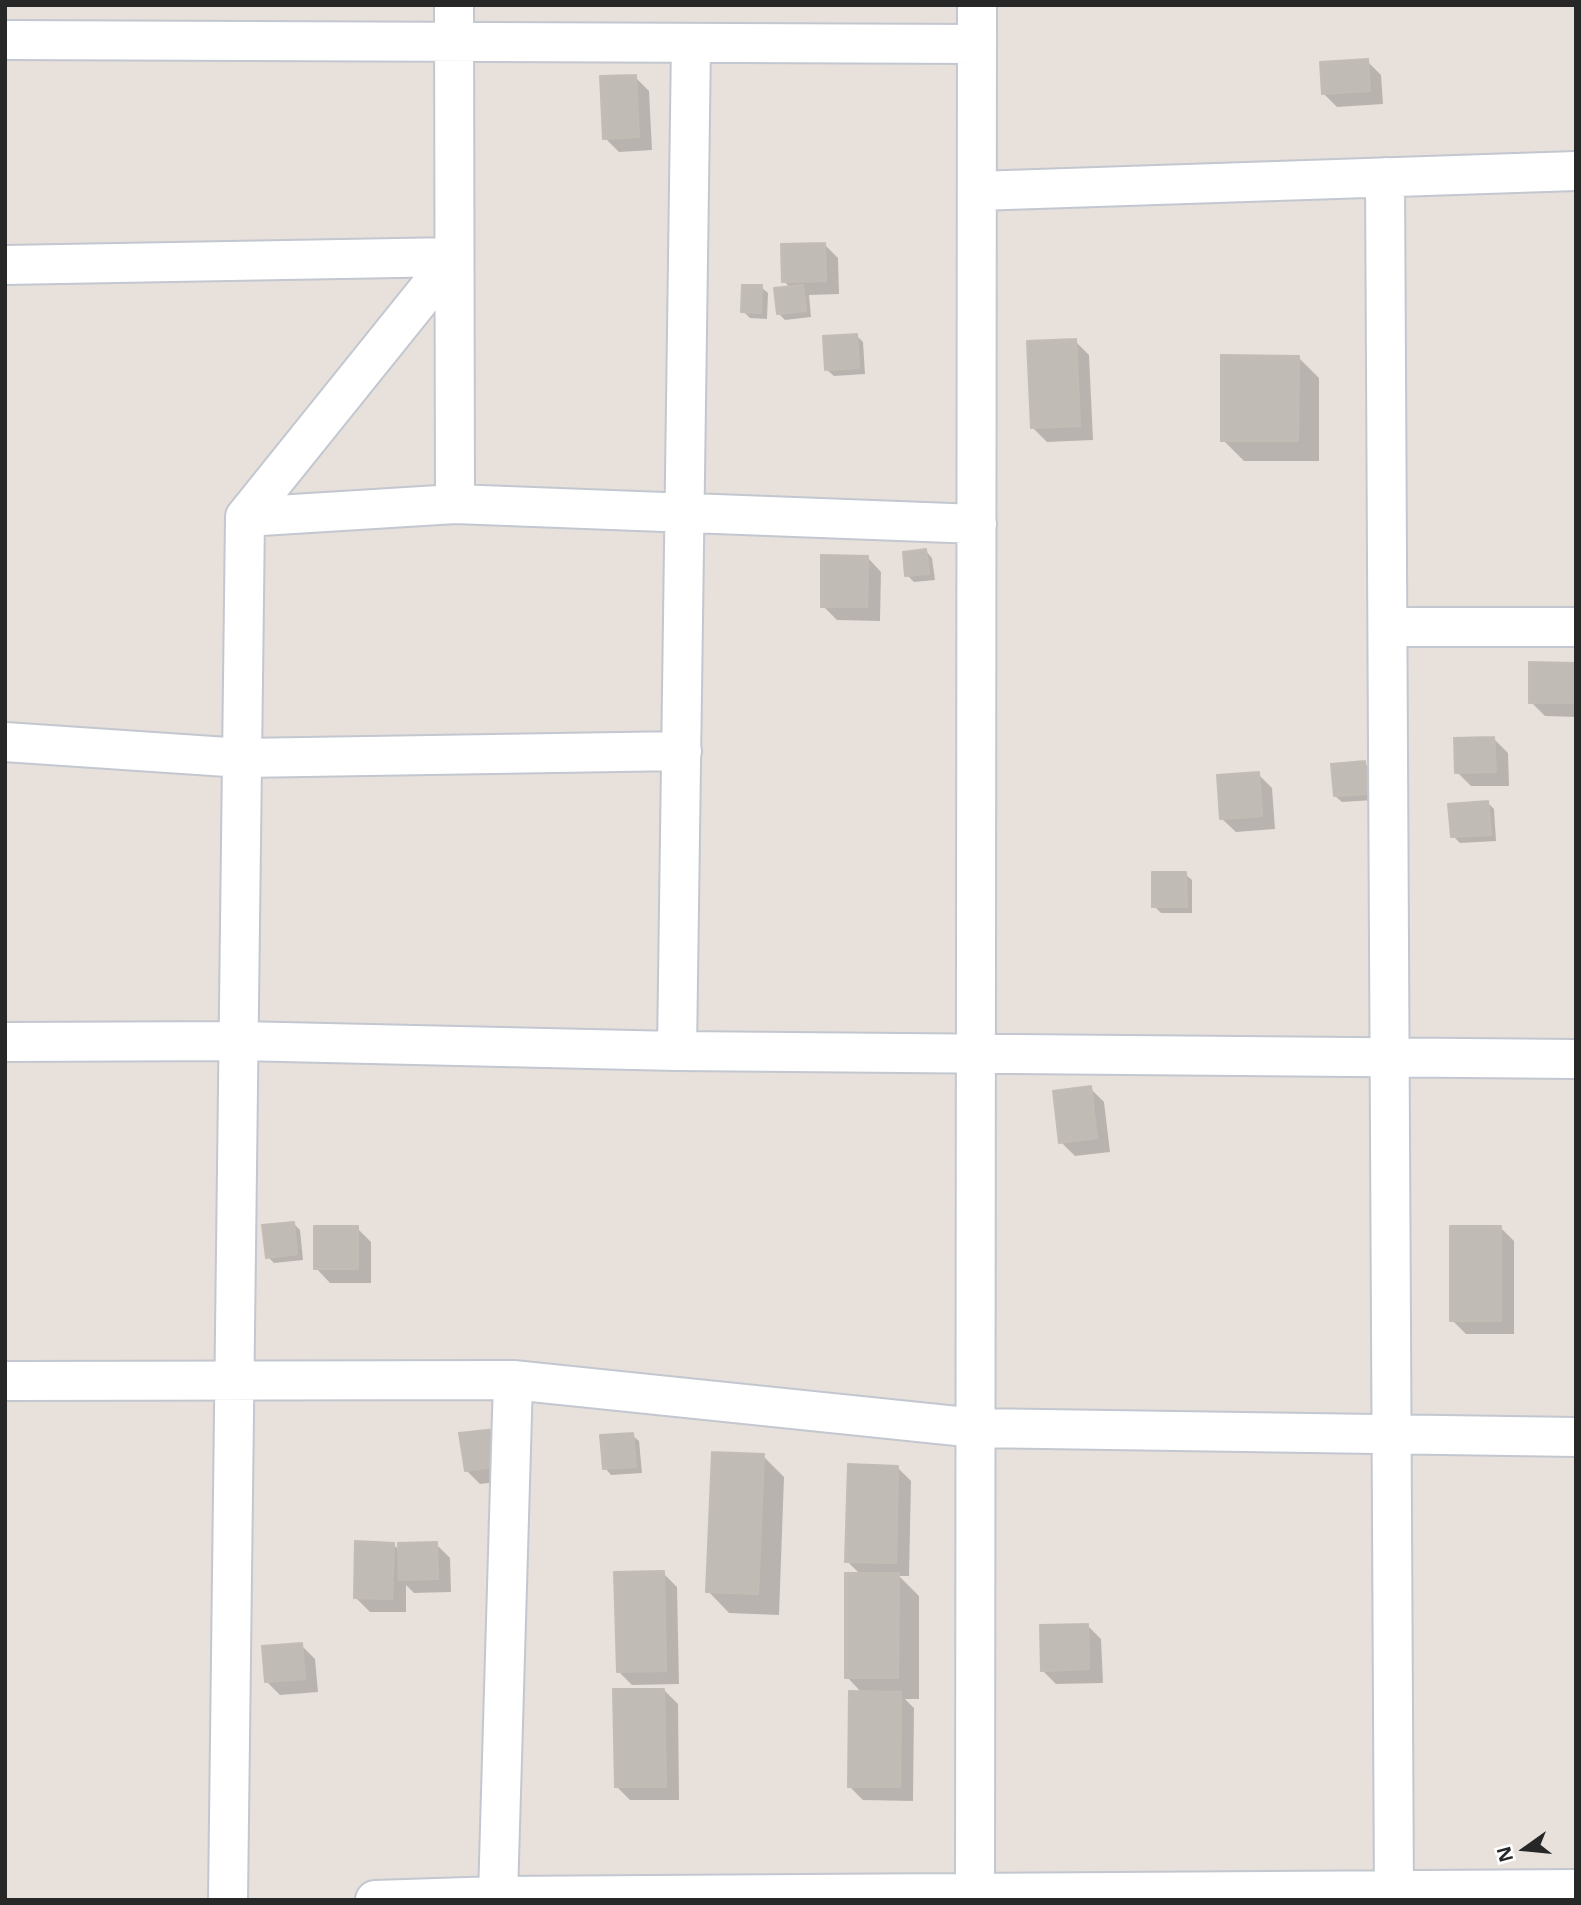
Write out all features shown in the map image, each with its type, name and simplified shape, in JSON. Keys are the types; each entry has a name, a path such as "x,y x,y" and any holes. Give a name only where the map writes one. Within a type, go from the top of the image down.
{"street":[{"path":"975,1896 977,5"},
{"path":"5,40 454,24 691,43 977,44"},
{"path":"454,24 455,504"},
{"path":"677,1051 691,43"},
{"path":"977,191 1576,171"},
{"path":"1385,177 1394,1895"},
{"path":"5,265 454,257"},
{"path":"228,1900 245,517 454,257"},
{"path":"245,517 455,504 976,524"},
{"path":"1388,627 1576,627"},
{"path":"5,742 242,758 682,751"},
{"path":"5,1042 239,1041 677,1051 1576,1059"},
{"path":"498,1896 513,1380"},
{"path":"5,1381 513,1380 975,1428 1576,1437"},
{"path":"375,1900 498,1896 1394,1895 1576,1889"}],"building":[{"path":"1368,59 1370,91 1322,94 1320,62"},
{"path":"636,75 639,137 603,139 600,76"},
{"path":"825,243 826,281 782,282 781,244"},
{"path":"742,285 762,285 761,313 741,312"},
{"path":"803,285 806,311 777,314 774,288"},
{"path":"857,334 859,368 825,370 823,336"},
{"path":"1076,339 1080,426 1031,428 1027,341"},
{"path":"1221,355 1299,356 1298,441 1221,441"},
{"path":"926,549 929,574 905,576 903,552"},
{"path":"821,555 868,556 867,607 821,607"},
{"path":"1529,662 1576,663 1576,703 1529,703"},
{"path":"1494,737 1496,772 1455,773 1454,738"},
{"path":"1365,761 1368,794 1334,796 1331,764"},
{"path":"1259,772 1262,816 1220,819 1217,775"},
{"path":"1488,801 1491,835 1451,837 1448,804"},
{"path":"1152,872 1186,872 1187,907 1152,907"},
{"path":"1091,1086 1097,1138 1059,1143 1053,1091"},
{"path":"294,1222 297,1254 266,1258 262,1225"},
{"path":"314,1226 358,1226 358,1269 314,1269"},
{"path":"1450,1226 1501,1226 1501,1321 1450,1321"},
{"path":"496,1429 501,1466 465,1471 459,1433"},
{"path":"633,1433 636,1467 603,1469 600,1435"},
{"path":"712,1452 764,1454 758,1594 706,1592"},
{"path":"848,1464 898,1466 896,1563 845,1562"},
{"path":"355,1541 394,1543 392,1599 354,1598"},
{"path":"437,1542 438,1579 399,1580 398,1543"},
{"path":"664,1571 666,1671 617,1672 614,1572"},
{"path":"845,1573 899,1573 898,1678 845,1678"},
{"path":"1088,1624 1089,1669 1041,1671 1040,1625"},
{"path":"302,1643 305,1679 265,1682 262,1646"},
{"path":"613,1689 664,1689 666,1787 615,1787"},
{"path":"849,1691 901,1692 900,1787 848,1787"}]}
